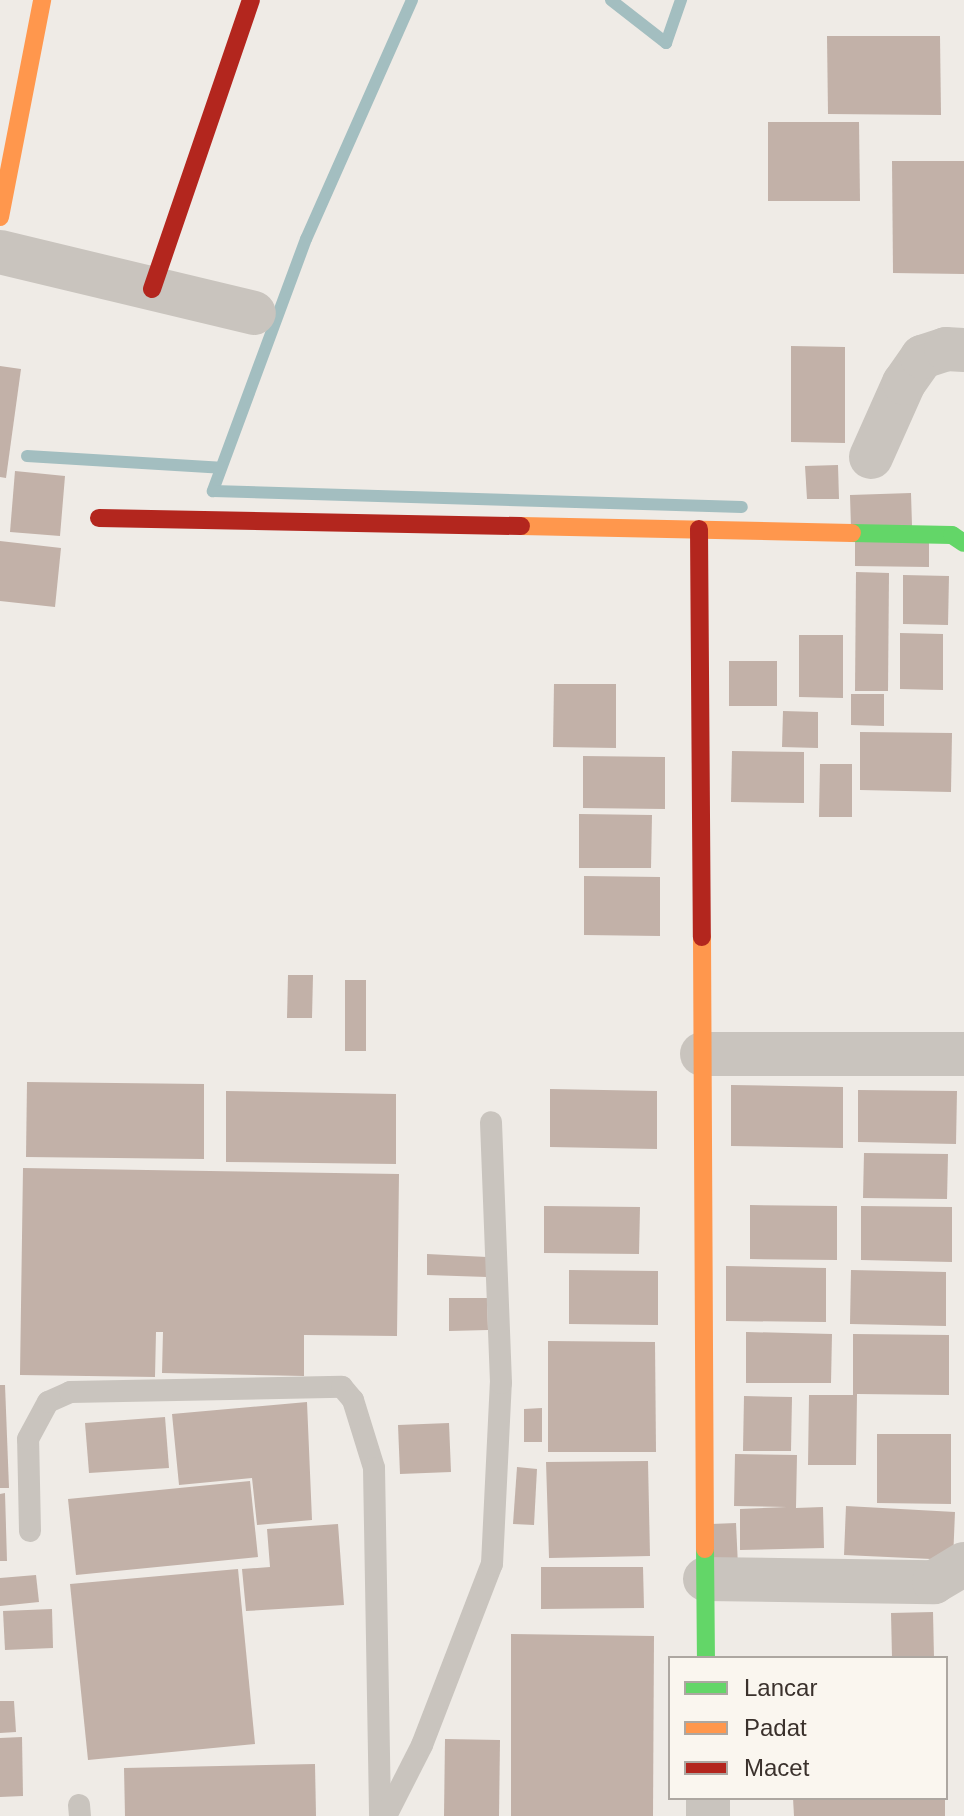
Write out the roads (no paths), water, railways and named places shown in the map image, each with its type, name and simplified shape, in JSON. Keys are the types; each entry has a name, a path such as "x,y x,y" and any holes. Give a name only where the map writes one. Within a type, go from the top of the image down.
{"street":[{"path":"0,217 42,0"},
{"path":"152,289 251,0"},
{"path":"0,252 254,313"},
{"path":"871,457 904,383 922,357 946,349 964,350"},
{"path":"99,518 952,535 964,543"},
{"path":"699,529 706,1656"},
{"path":"702,1054 964,1054"},
{"path":"705,1579 934,1582 964,1564"}],"lane":[{"path":"386,1816 422,1745 492,1564 501,1383 491,1122"},
{"path":"30,1531 28,1439 48,1402 70,1392 342,1387 353,1400 374,1468 380,1816"}],"waterway":[{"path":"412,0 306,239 213,491 742,507"},
{"path":"611,0 666,43 681,0"},
{"path":"27,456 221,468"}]}
